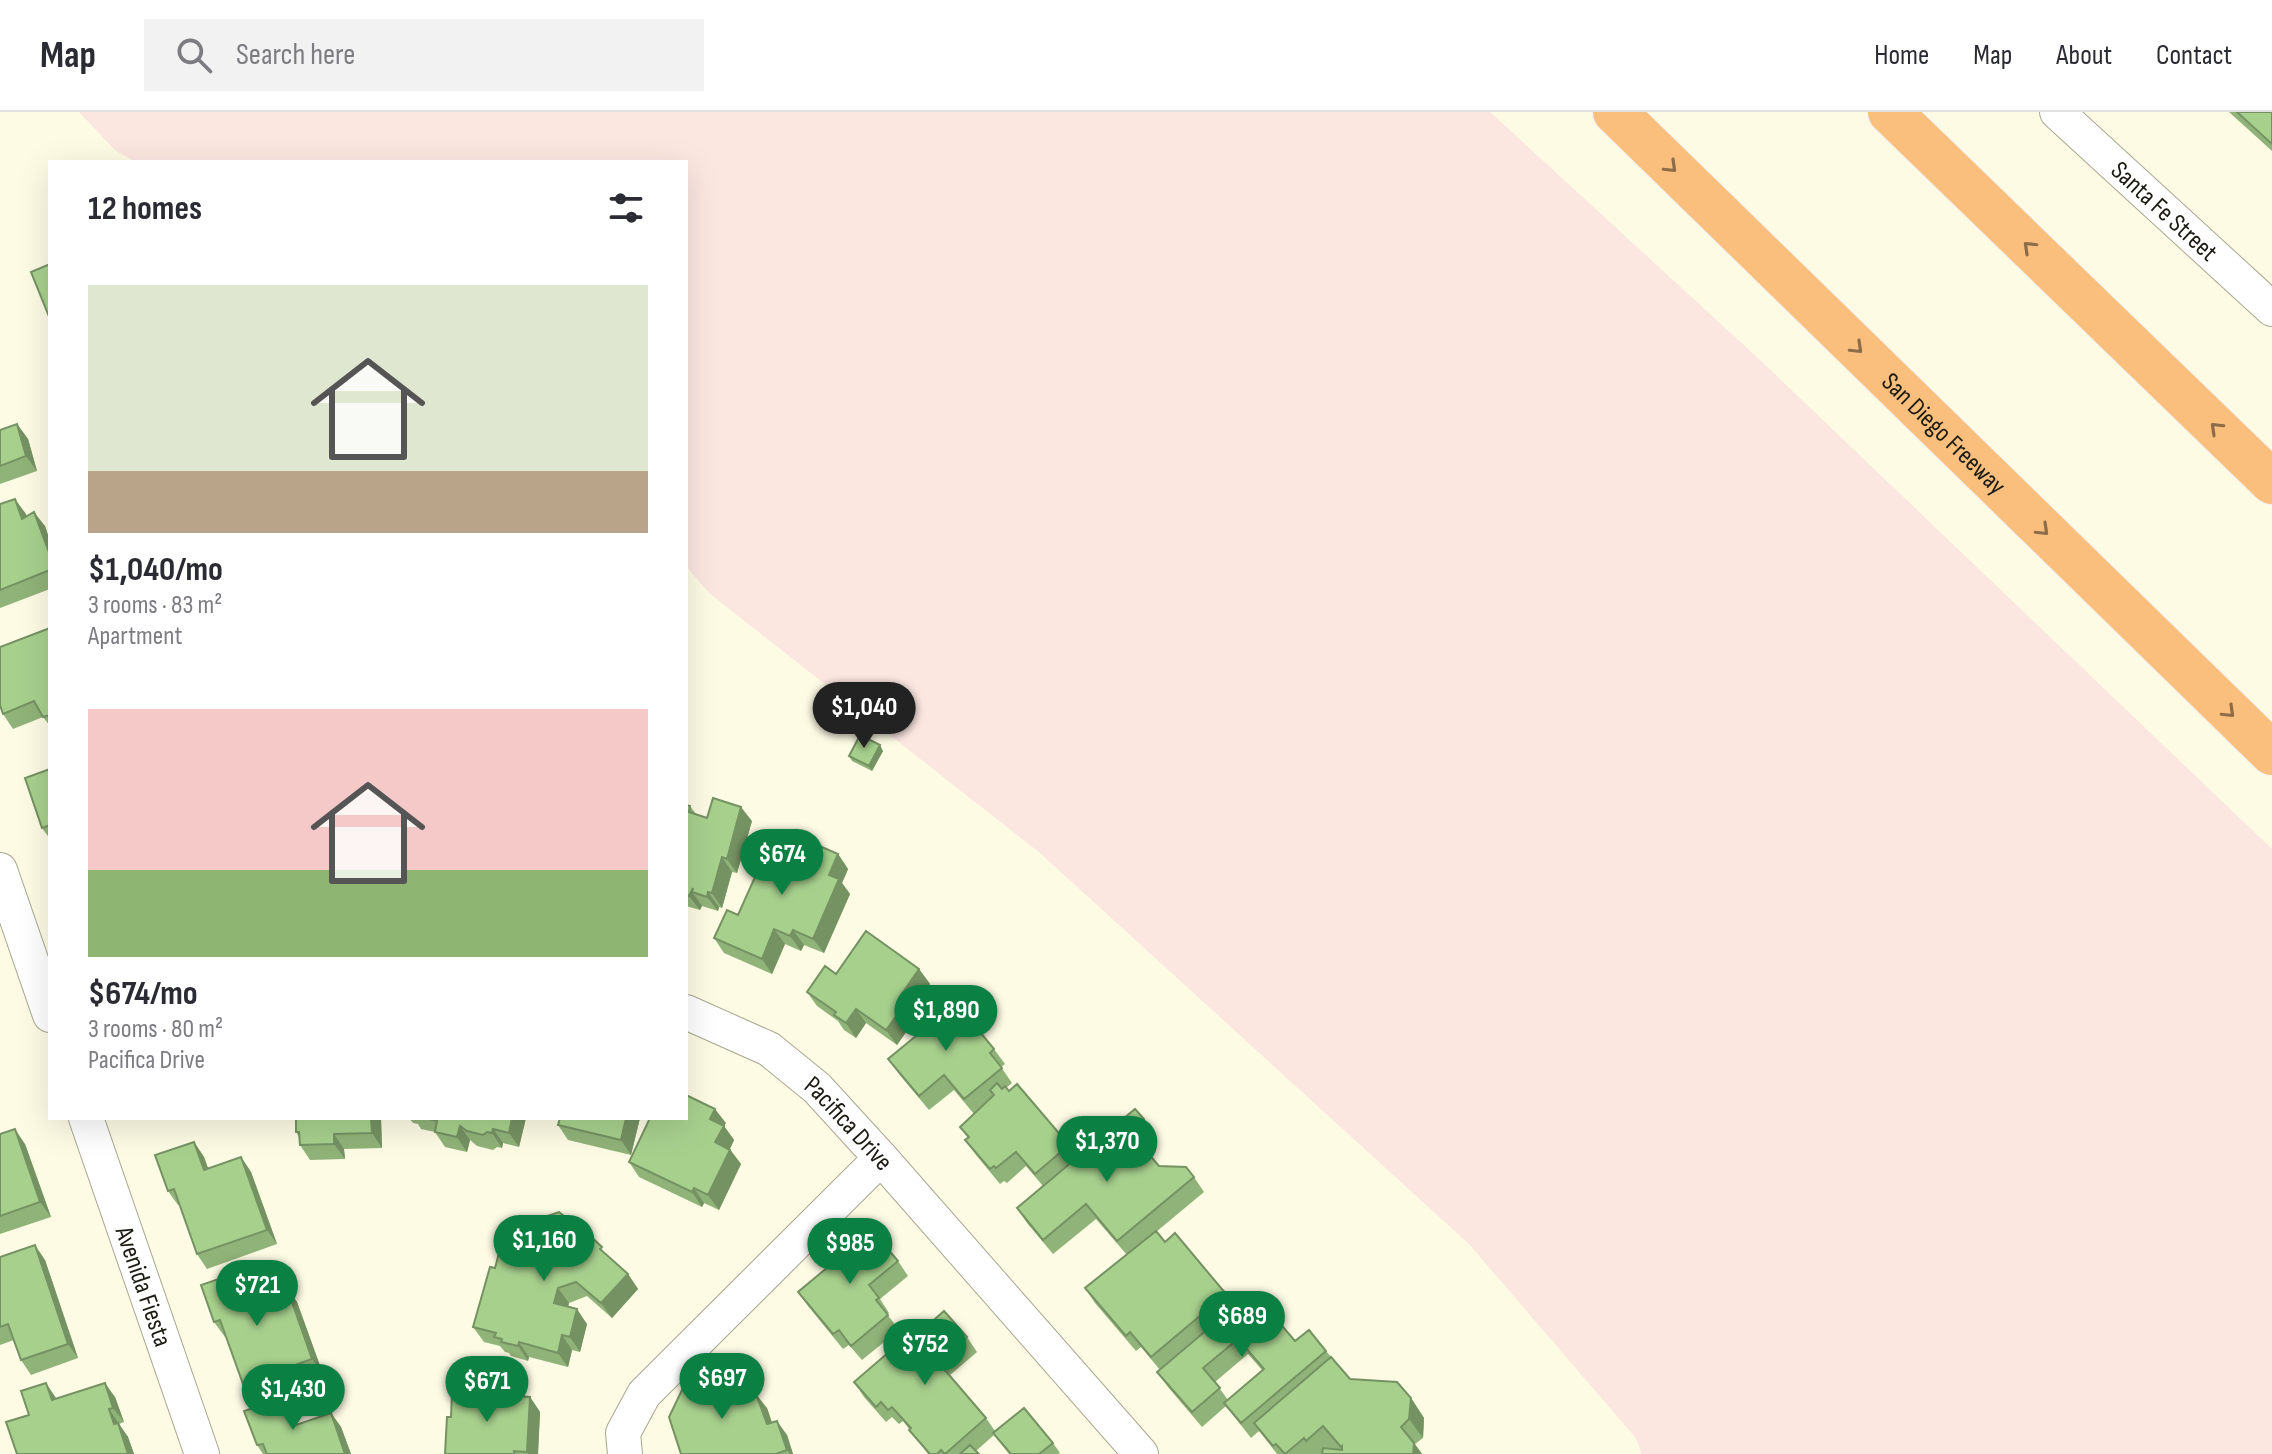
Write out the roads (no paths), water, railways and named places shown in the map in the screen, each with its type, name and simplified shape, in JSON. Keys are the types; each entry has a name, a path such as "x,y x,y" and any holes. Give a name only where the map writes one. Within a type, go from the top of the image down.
{"highway":[{"name":"San Diego Freeway","path":"1615,112 2272,753"},
{"path":"1890,112 2272,482"}],"street":[{"name":"Santa Fe Street","path":"2057,112 2272,309"},
{"path":"0,870 22,920 48,1008"},
{"name":"Pacifica Drive","path":"688,1013 769,1049 817,1088 1141,1454"},
{"name":"Avenida Fiesta","path":"87,1120 202,1454"},
{"path":"625,1454 623,1433 644,1394 881,1158"}]}
